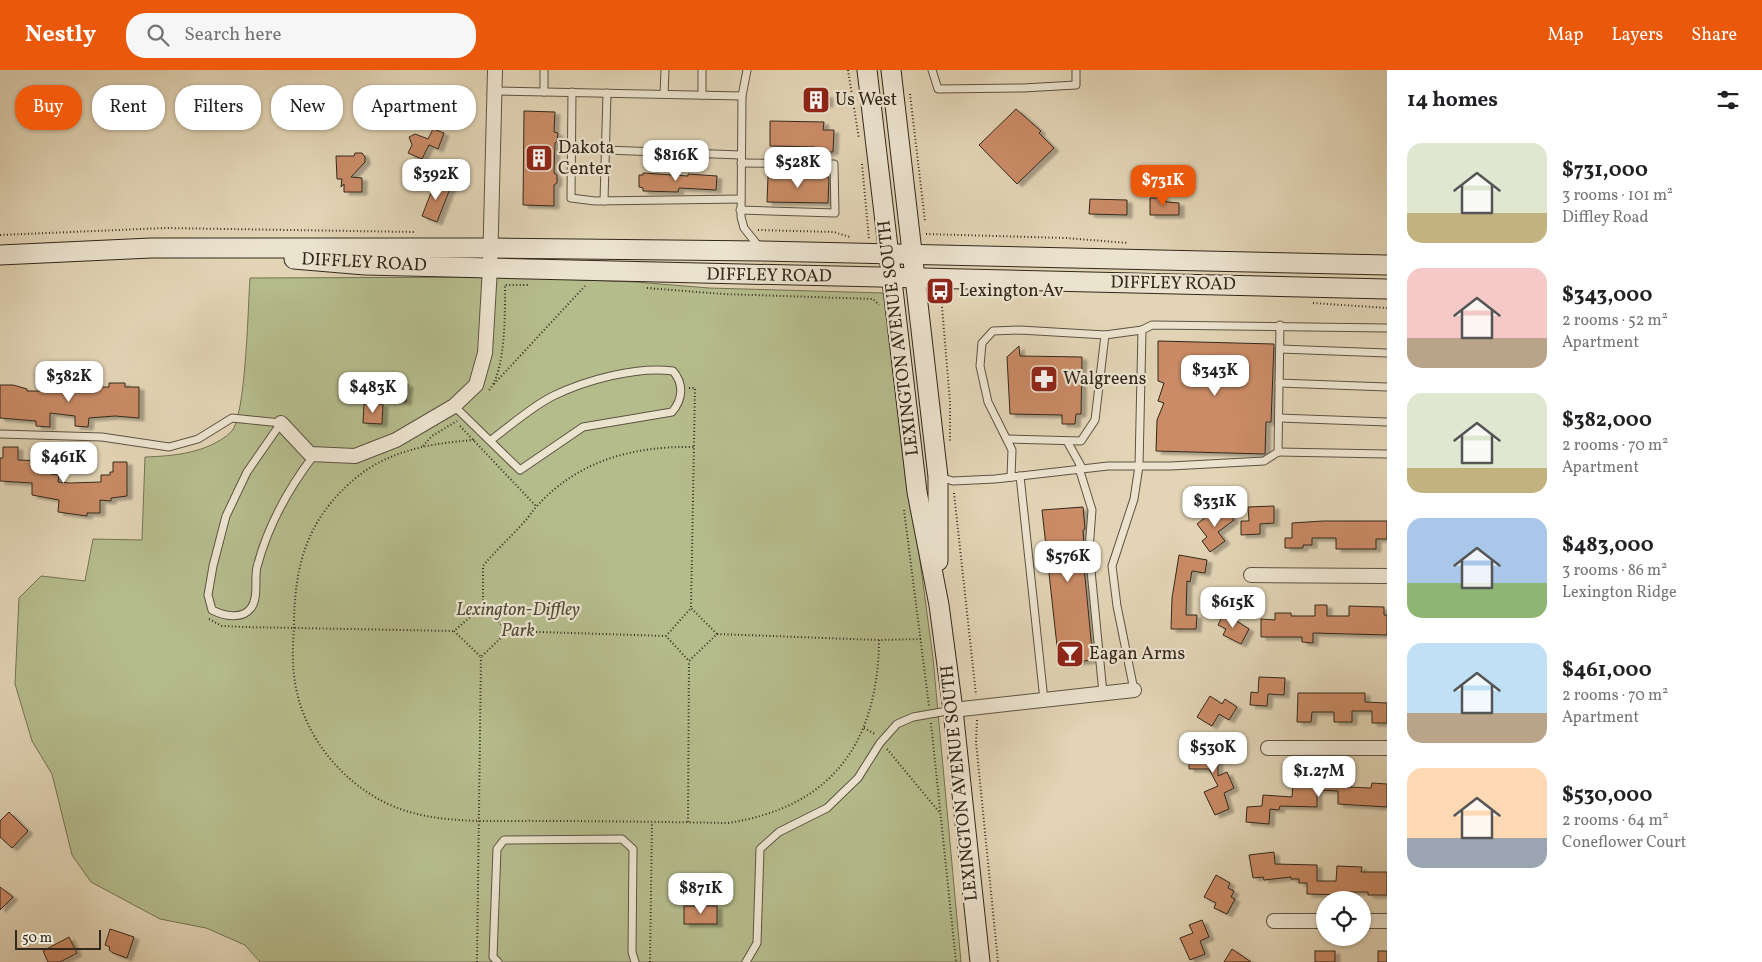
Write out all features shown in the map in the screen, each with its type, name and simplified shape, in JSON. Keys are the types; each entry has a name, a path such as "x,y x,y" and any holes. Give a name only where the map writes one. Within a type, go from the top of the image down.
{"main road":[{"name":"LEXINGTON AVENUE SOUTH","path":"867,70 917,492 939,605 953,710 980,962"},
{"name":"LEXINGTON AVENUE SOUTH","path":"891,70 917,279 946,479 939,605"},
{"name":"DIFFLEY ROAD","path":"0,255 151,248 492,248 914,254 1387,266"},
{"name":"DIFFLEY ROAD","path":"151,248 365,265 917,279 1387,288"}],"street":[{"path":"281,423 310,454 355,456 396,440 454,406 476,385 485,354 492,248 494,70"},
{"path":"1251,575 1387,576"},
{"path":"953,710 1134,690"},
{"path":"1268,748 1387,748"},
{"path":"1274,921 1316,921"},
{"path":"1371,921 1387,921"}],"lane":[{"path":"544,70 544,92"},
{"path":"664,94 665,70"},
{"path":"702,70 702,95"},
{"path":"747,70 742,96 740,210 744,228 762,251"},
{"path":"932,70 938,89 1076,85 1076,70"},
{"path":"494,91 742,96"},
{"path":"572,92 571,198 604,200 741,200"},
{"path":"604,200 607,93"},
{"path":"605,150 834,164 835,213 740,210"},
{"path":"1011,477 1012,450 988,402 980,366 982,343 993,331 1020,330 1105,334 1142,330 1152,325 1280,325 1387,328"},
{"path":"1278,452 1280,325"},
{"path":"1134,690 1117,606 1112,566 1134,499 1139,466 1142,330"},
{"path":"1007,439 1081,441 1094,420 1105,334"},
{"path":"1280,349 1387,353"},
{"path":"454,406 490,441 520,470 583,427 672,412 678,404 680,378 673,371 658,369 625,373 553,396 490,441"},
{"path":"1279,383 1387,388"},
{"path":"0,434 102,437 169,447 198,439 232,418 281,423 247,472 226,516 208,595 212,610 222,615 232,616 245,613 252,607 256,569 268,531 295,480 314,454"},
{"path":"1279,418 1387,422"},
{"path":"1067,441 1081,468 1092,510 1089,550 1103,693"},
{"path":"946,479 1011,477 1081,468 1264,461 1278,452 1387,454"},
{"path":"1020,476 1044,700"},
{"path":"746,962 757,943 760,850 779,832 827,808 858,778 881,742 897,724 913,717 953,710"},
{"path":"498,962 493,957 497,849 504,840 622,839 633,849 632,952 635,962"}],"path":[{"path":"848,70 859,140"},
{"path":"909,90 915,123 926,234"},
{"path":"861,158 869,241"},
{"path":"505,285 535,285"},
{"path":"492,386 585,286 575,286"},
{"path":"641,287 723,294 873,299 882,308"},
{"path":"940,298 950,402 950,446"},
{"path":"666,636 691,608 695,388 680,388"},
{"path":"456,422 536,506"},
{"path":"474,440 423,446 404,452 359,475 341,491 324,511 303,550 294,597 294,676 305,717 316,739 342,772 359,787 389,804 429,816 478,820 728,823 754,819 784,808 807,796 826,782 843,763 864,728 875,695 879,670 879,640"},
{"path":"508,632 483,606 483,566 526,520 536,506 560,484 573,476 597,463 626,452 648,448 694,447"},
{"path":"946,479 977,707 976,742 998,962"},
{"path":"903,502 922,639 956,962"},
{"path":"206,617 222,626 454,631 483,606"},
{"path":"691,608 718,634 879,640 922,639"},
{"path":"454,631 481,657"},
{"path":"477,962 481,657 508,632 666,636 690,661 688,822"},
{"path":"690,661 718,634"},
{"path":"864,728 881,742 940,812"},
{"path":"650,962 652,822"}],"green space":[{"name":"Lexington-Diffley Park","path":"510,277 636,282 709,288 884,293 933,658 961,962 260,962 245,945 206,928 160,919 91,882 72,855 52,774 32,741 15,684 19,598 41,576 85,581 93,539 142,540 145,457 167,456 201,449 212,445 231,432 240,406 243,384 250,278"}],"building":[{"name":"Us West","path":"805,95 828,95 828,104 805,104"},
{"path":"1016,109 1041,131 1039,133 1054,148 1017,184 979,145"},
{"name":"Dakota Center","path":"524,111 555,112 554,132 558,133 555,143 554,173 557,175 557,183 554,185 554,206 523,205"},
{"path":"770,121 824,122 823,130 834,130 833,152 815,152 815,147 770,146"},
{"path":"432,130 444,133 438,149 429,145 422,159 408,153 412,145 409,137 415,134 428,139"},
{"path":"355,153 362,153 365,157 365,162 351,177 362,178 362,192 344,192 344,184 341,187 342,179 337,179 336,156 354,156"},
{"path":"643,173 717,176 716,190 679,188 678,192 643,191 643,188 639,187 639,175 643,175"},
{"path":"768,176 829,177 828,203 767,202"},
{"path":"436,180 451,186 437,222 422,216"},
{"path":"1150,198 1166,198 1166,202 1179,203 1179,215 1150,215"},
{"path":"1090,199 1127,200 1127,215 1089,214"},
{"path":"1158,341 1274,344 1271,422 1266,422 1265,454 1156,451 1157,420 1164,403 1158,401 1164,383 1158,381"},
{"name":"Walgreens","path":"1019,346 1020,356 1082,357 1081,414 1076,414 1075,424 1062,424 1062,415 1010,414 1007,357"},
{"path":"389,382 408,384 406,402 387,400"},
{"path":"109,383 125,383 125,387 139,387 139,418 115,416 89,418 88,427 75,426 75,416 50,413 50,427 36,426 36,421 0,418 0,385 13,385 27,389 27,391 46,391 46,388 95,390 95,387 109,387"},
{"path":"364,404 383,404 382,424 363,423"},
{"path":"3,447 18,447 18,460 46,461 46,471 51,471 50,474 59,475 58,482 101,482 101,475 110,475 110,472 113,472 113,462 127,462 127,496 111,498 111,501 100,500 100,513 87,513 87,516 58,512 59,500 32,495 32,483 0,481 0,458 3,458"},
{"path":"1274,506 1274,523 1260,524 1260,534 1241,535 1241,521 1249,521 1248,507"},
{"path":"1083,507 1085,529 1083,530 1084,546 1082,546 1093,660 1059,664 1042,510"},
{"path":"1217,508 1220,512 1225,508 1234,520 1218,532 1225,541 1210,552 1202,541 1207,537 1197,524"},
{"path":"1387,521 1387,539 1376,539 1376,549 1336,549 1336,538 1312,538 1312,545 1303,545 1303,548 1285,548 1285,538 1292,538 1292,523"},
{"path":"1179,555 1207,560 1205,573 1192,571 1190,582 1187,581 1186,615 1197,615 1196,629 1171,629 1172,598"},
{"path":"1315,605 1327,605 1327,616 1349,616 1349,606 1384,607 1384,615 1387,615 1387,635 1313,633 1313,643 1302,642 1302,637 1261,637 1261,619 1275,620 1275,613 1291,613 1291,616 1315,616"},
{"path":"1224,613 1249,629 1241,644 1223,635 1226,629 1218,625"},
{"path":"1259,677 1285,678 1284,695 1268,694 1267,706 1250,705 1251,692 1258,693"},
{"path":"1298,693 1365,693 1365,702 1387,703 1387,723 1372,723 1372,711 1352,711 1352,722 1334,722 1334,712 1312,712 1311,722 1297,722"},
{"path":"1210,696 1222,704 1225,699 1237,707 1229,720 1219,714 1212,726 1197,717"},
{"path":"1208,741 1222,741 1222,753 1218,753 1218,776 1227,772 1234,788 1224,793 1229,809 1215,815 1204,792 1218,786 1209,769 1189,769 1189,757 1197,757 1197,743 1208,743"},
{"path":"1333,778 1347,779 1347,787 1371,788 1372,783 1387,784 1387,807 1338,804 1338,791 1317,790 1317,807 1280,806 1279,810 1270,809 1269,824 1246,822 1247,807 1262,806 1263,795 1292,797 1293,784 1306,784 1306,779 1332,780"},
{"path":"9,812 28,831 12,848 0,837 0,821"},
{"path":"1274,852 1275,864 1317,865 1317,881 1336,881 1337,866 1362,867 1361,872 1387,872 1387,895 1371,895 1371,891 1316,891 1316,894 1307,894 1307,883 1299,883 1299,879 1291,879 1291,877 1264,880 1263,877 1253,878 1249,855"},
{"path":"1216,875 1230,883 1228,888 1234,891 1231,897 1235,899 1227,914 1214,908 1216,903 1204,897"},
{"path":"0,887 13,897 0,910"},
{"path":"684,906 717,906 717,924 684,924"},
{"path":"1202,920 1209,937 1200,941 1205,954 1190,960 1180,938 1193,933 1189,925"},
{"path":"110,929 134,937 127,958 113,953 109,950 110,947 105,945"},
{"path":"69,937 77,953 60,962 48,962 43,951"},
{"path":"1232,949 1251,962 1224,962"},
{"path":"1315,951 1335,951 1335,962 1315,962"},
{"path":"1378,951 1387,951 1387,962 1378,962"}],"place":[{"name":"Us West","path":"816,100"},
{"name":"Dakota Center","path":"539,158"},
{"name":"Lexington Av","path":"940,291"},
{"name":"Walgreens","path":"1044,379"},
{"name":"Eagan Arms","path":"1070,654"}]}
